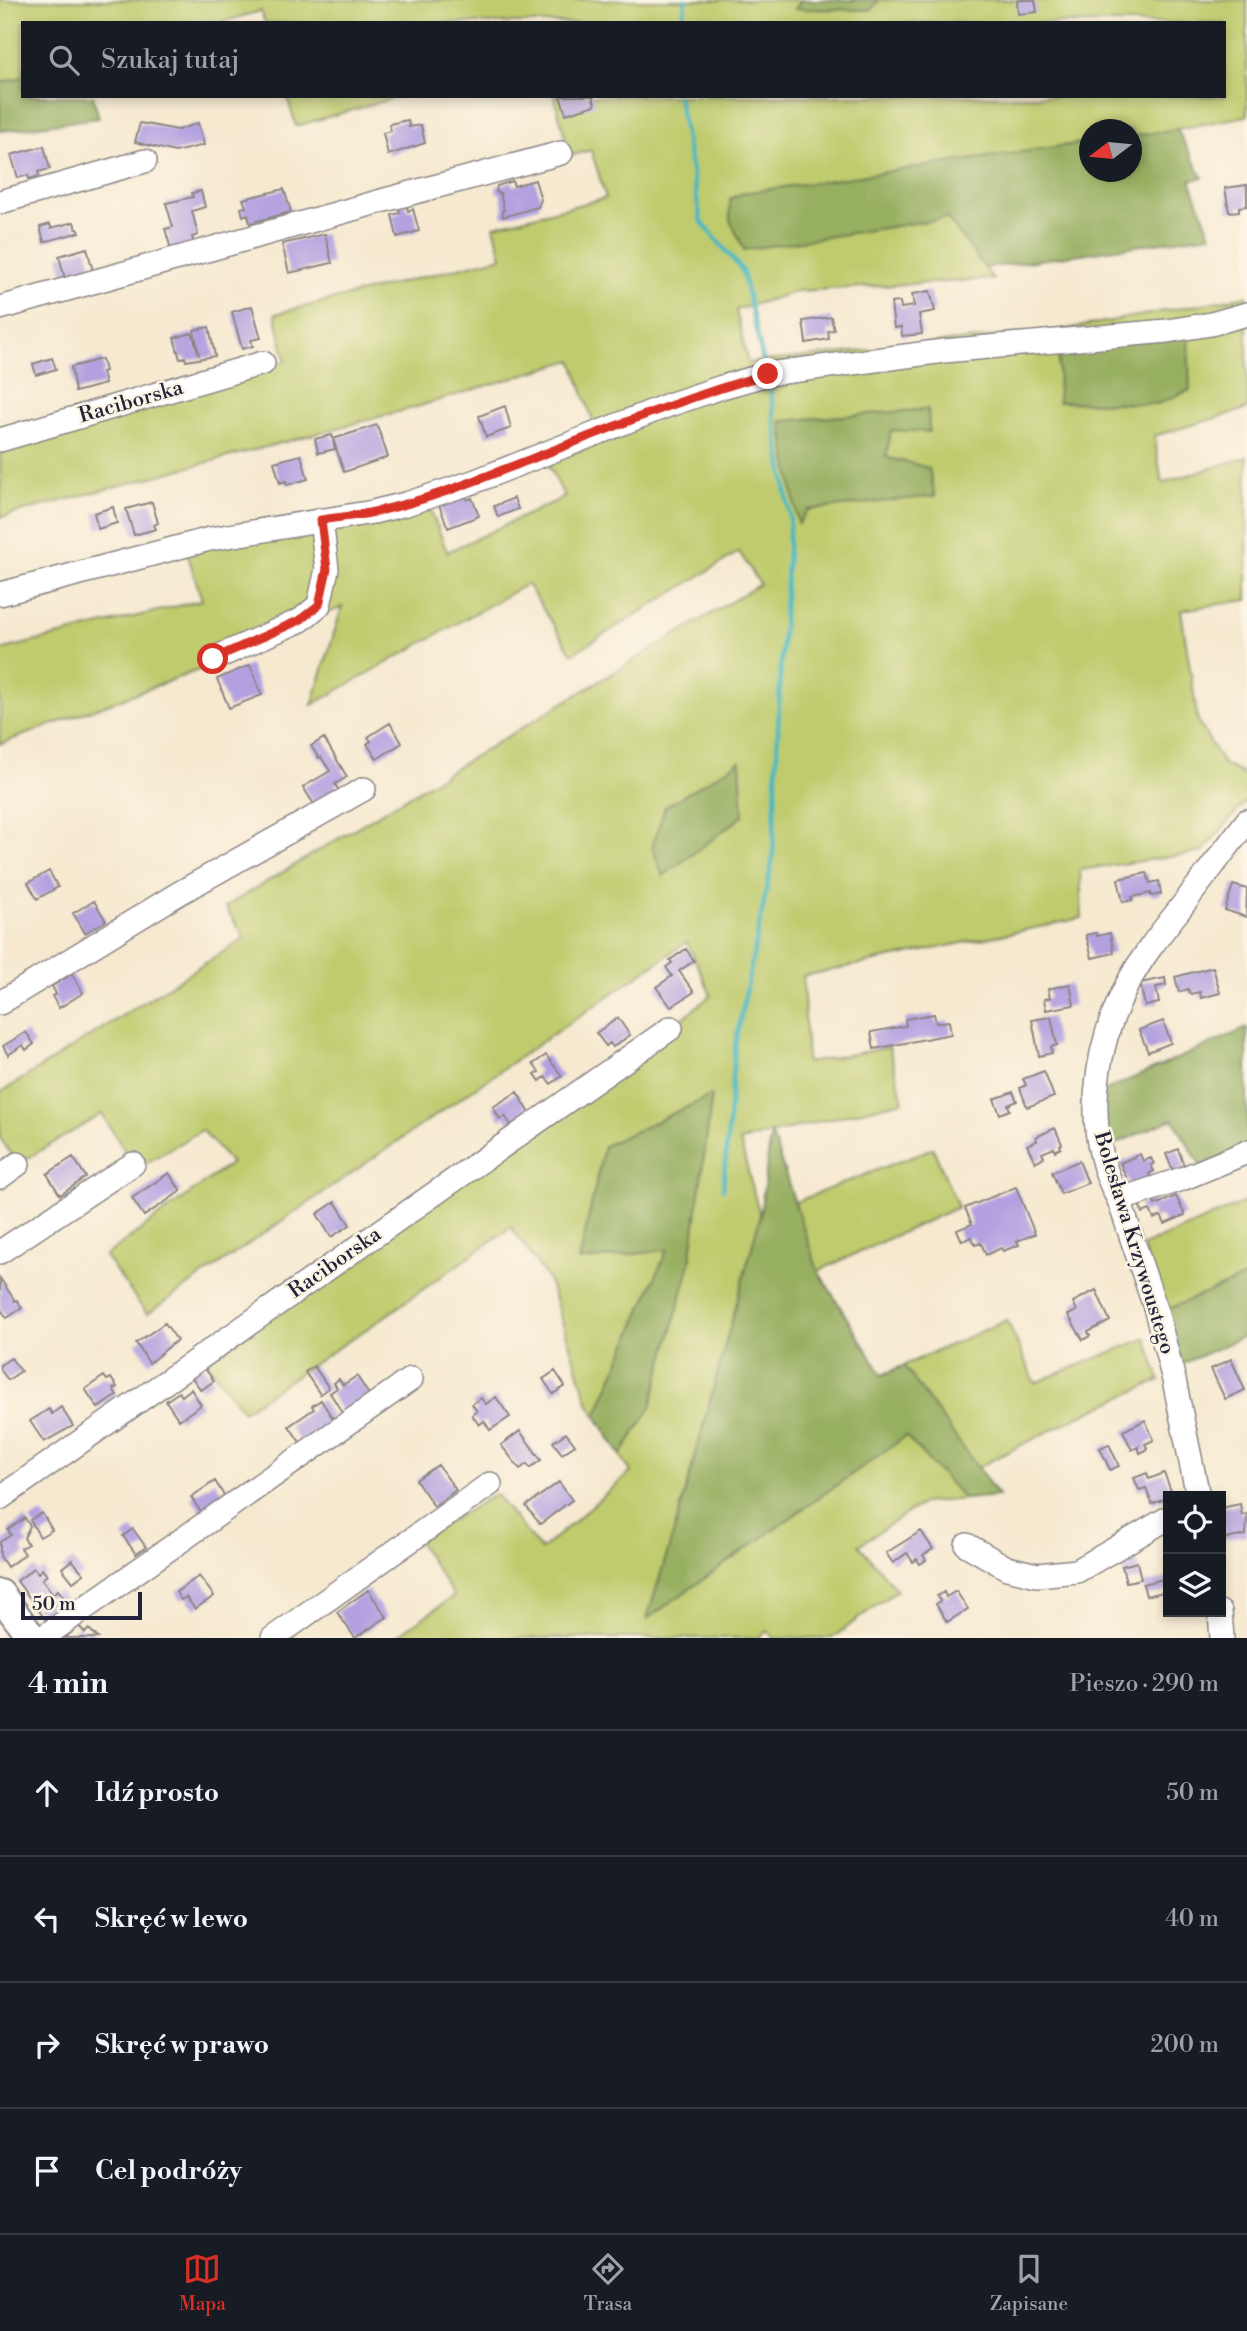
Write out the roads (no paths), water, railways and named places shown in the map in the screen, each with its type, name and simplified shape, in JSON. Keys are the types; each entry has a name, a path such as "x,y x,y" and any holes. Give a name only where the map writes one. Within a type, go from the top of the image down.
{"main road":[{"path":"0,1594 32,1638"}],"street":[{"path":"0,308 561,153"},
{"path":"0,202 145,161"},
{"path":"0,594 210,539 406,504 472,482 666,406 768,374 944,351 1167,331 1211,324 1247,314"},
{"name":"Raciborska","path":"0,440 263,363"},
{"path":"213,659 300,620 319,605 327,569 321,520"},
{"path":"0,1003 176,895 364,789"},
{"name":"Bolesława Krzywoustego","path":"1197,1491 1174,1380 1155,1307 1119,1200 1112,1188 1099,1143 1097,1072 1104,1043 1127,985 1150,947 1247,821"},
{"name":"Raciborska","path":"0,1498 671,1028"},
{"path":"1119,1200 1182,1179 1247,1152"},
{"path":"0,1252 133,1164"},
{"path":"43,1638 411,1379"},
{"path":"273,1638 490,1484"},
{"path":"967,1545 1007,1568 1037,1575 1077,1571 1163,1521"},
{"path":"1220,1617 1222,1638"}],"waterway":[{"path":"683,21 685,0"},
{"path":"678,98 701,221 742,270 763,360"},
{"path":"723,1189 735,1046 773,857 790,517 770,388"}]}
